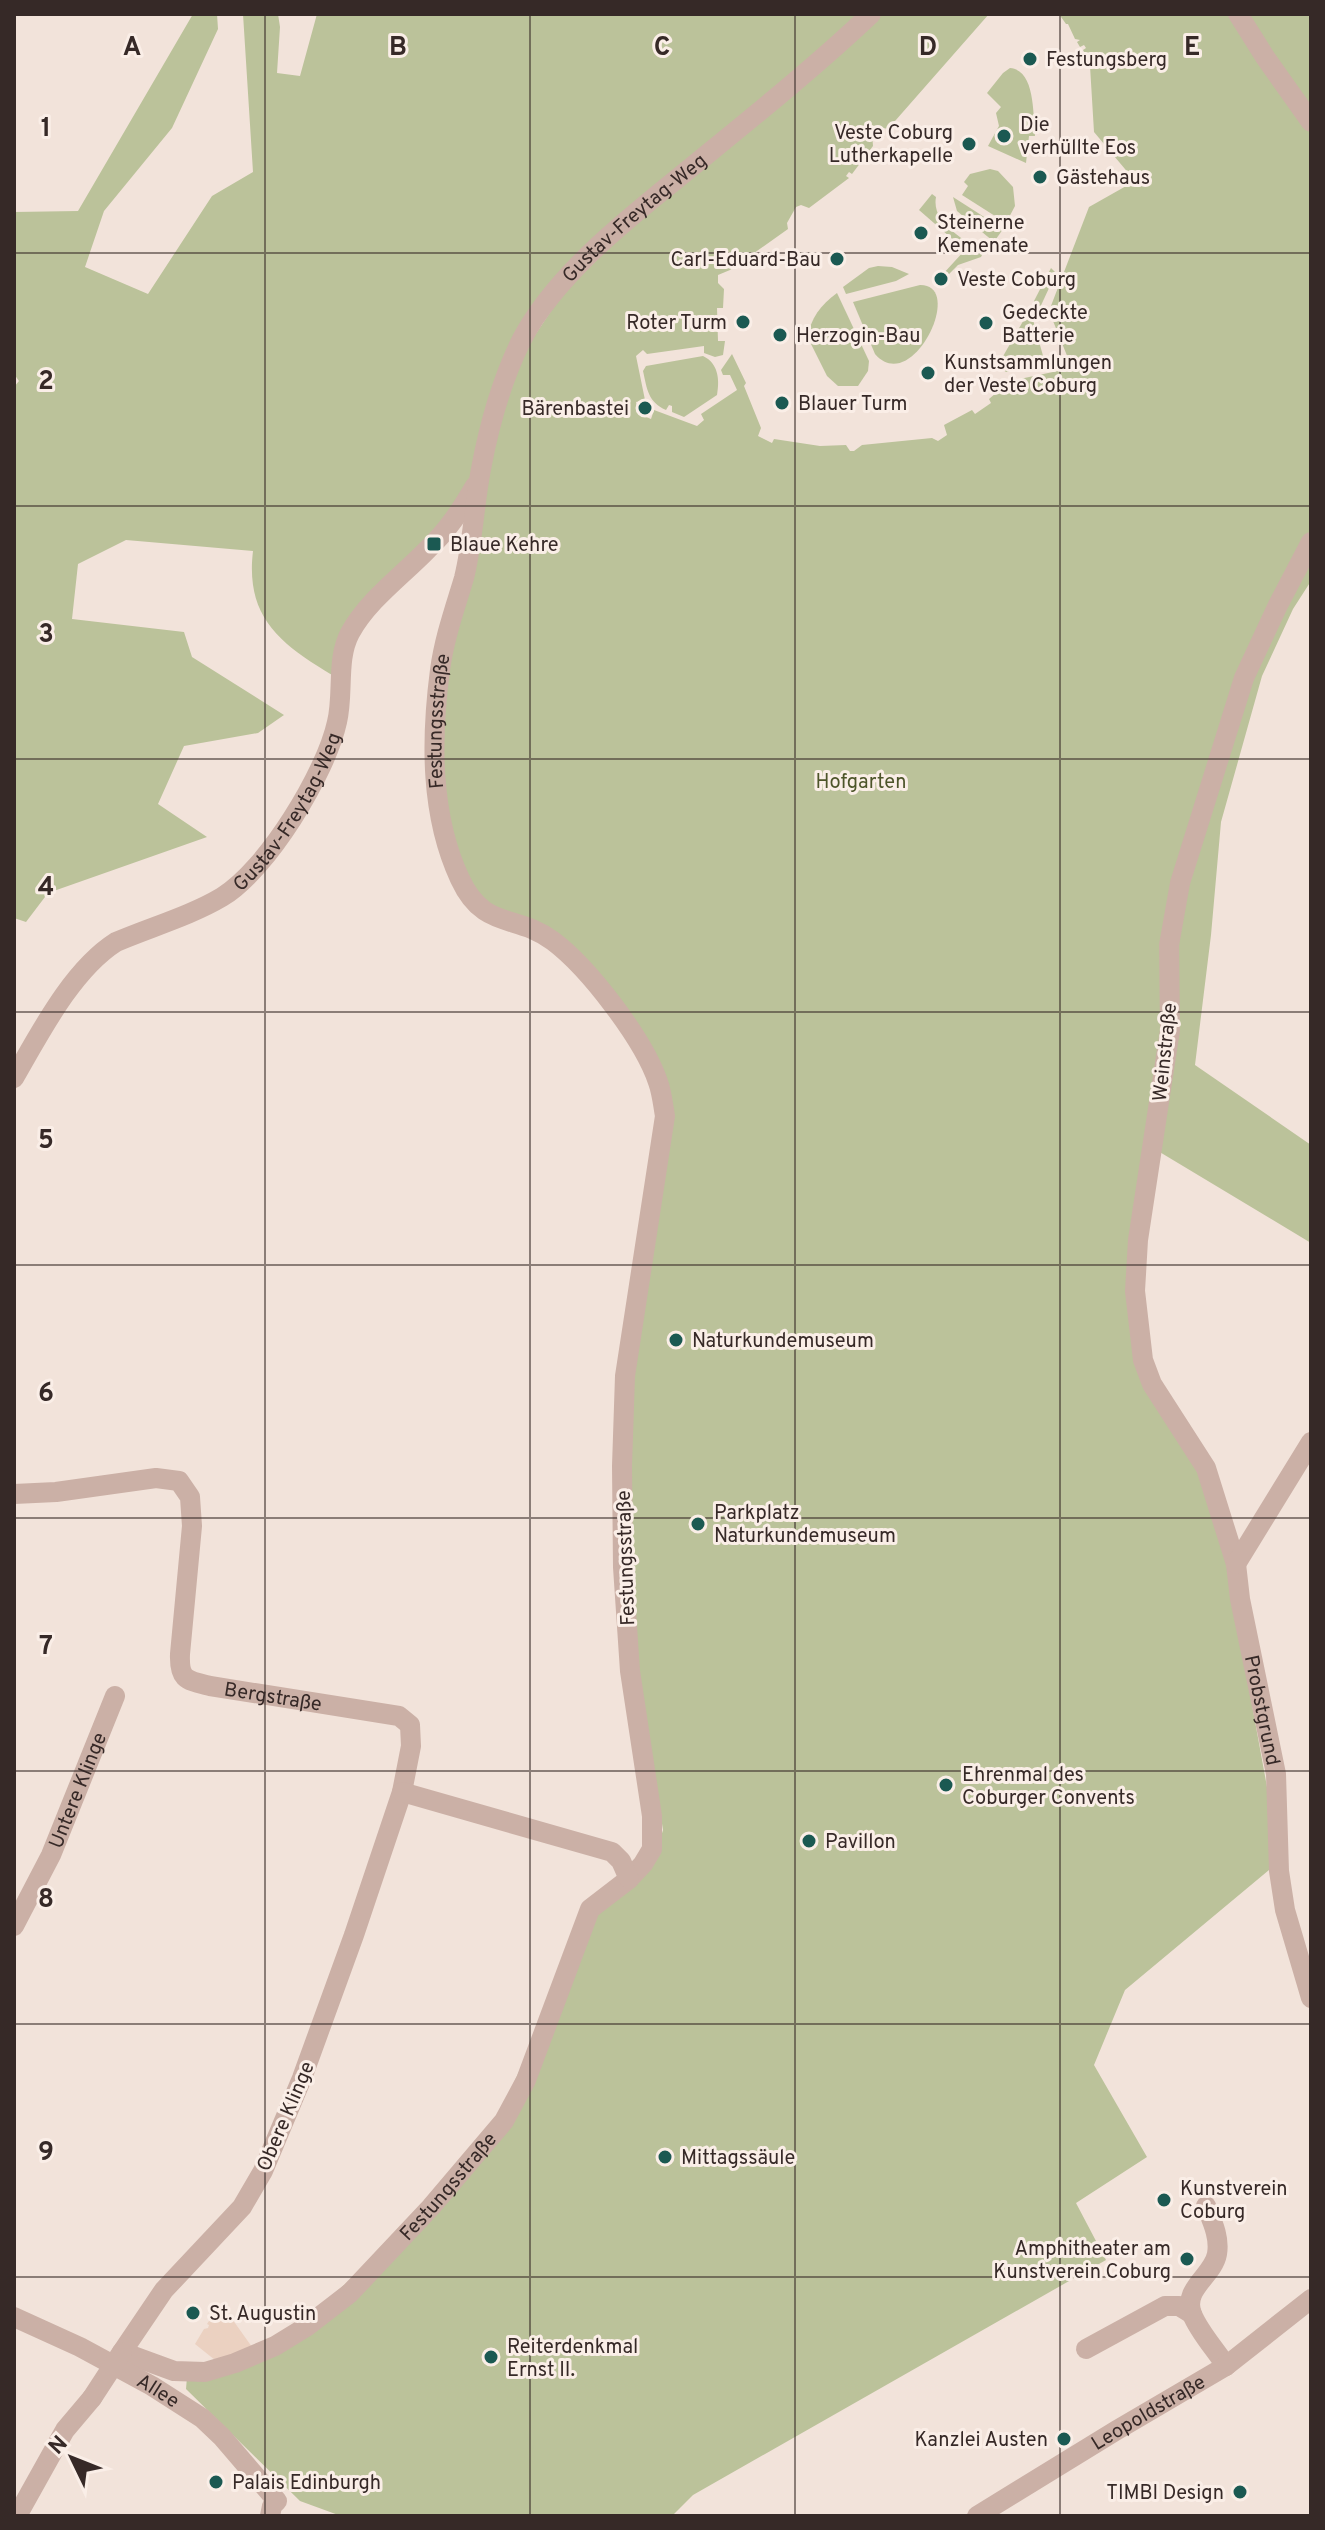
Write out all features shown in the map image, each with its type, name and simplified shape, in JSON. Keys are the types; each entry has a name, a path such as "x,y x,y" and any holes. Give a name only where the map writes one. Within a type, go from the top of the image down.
{"street":[{"name":"Gustav-Freytag-Weg","path":"466,567 490,431 504,383 522,340 542,306 622,226 786,90 871,14"},
{"path":"1238,14 1311,122"},
{"name":"Gustav-Freytag-Weg","path":"14,1078 86,966 103,950 225,895 245,880 269,850 312,786 327,754 337,723 348,637 359,617 454,522 479,480"},
{"name":"Weinstraße","path":"1236,1564 1206,1468 1152,1384 1143,1360 1135,1291 1137,1253 1170,1030 1169,945 1180,883 1244,678 1311,542"},
{"path":"430,548 451,551 466,567"},
{"name":"Festungsstraße","path":"122,2352 174,2371 205,2372 275,2346 350,2293 431,2207 504,2121 526,2080 590,1909 629,1879 649,1856 654,1841 630,1671 622,1466 624,1395 665,1116 658,1081 643,1052 619,1014 586,973 543,934 482,911 461,881 449,852 439,813 435,749 440,670 466,567"},
{"path":"1236,1564 1311,1442"},
{"name":"Bergstraße","path":"14,1494 56,1492 156,1478 179,1481 190,1497 192,1526 179,1668 183,1676 210,1686 399,1716 410,1725 411,1732 402,1792"},
{"name":"Probstgrund","path":"1236,1564 1240,1599 1276,1774 1279,1871 1285,1910 1311,1998"},
{"name":"Untere Klinge","path":"14,1926 51,1855 115,1696"},
{"path":"402,1792 612,1852 621,1861 629,1879"},
{"name":"Obere Klinge","path":"17,2516 65,2430 92,2398 164,2290 226,2227 263,2171 302,2078 402,1792"},
{"path":"1192,2314 1190,2296 1211,2270 1217,2253 1217,2233 1206,2206"},
{"name":"Leopoldstraße","path":"977,2516 1226,2366 1311,2299"},
{"path":"1086,2349 1165,2306 1179,2306 1192,2314 1226,2366"},
{"name":"Allee","path":"14,2317 80,2347 152,2386 202,2418 222,2437 273,2509"}],"green space":[{"path":"193,14 217,14 218,29 172,128 104,211 85,267 148,294 212,196 253,172 243,14 278,14 277,73 300,76 317,14 865,14 537,304 470,491 358,610 332,675 282,640 261,612 252,574 253,551 126,540 78,564 72,619 184,632 192,657 284,715 258,733 184,746 158,804 207,837 48,893 26,922 14,918 14,387 19,381 14,374 14,212 78,211"},
{"name":"Hofgarten","path":"882,14 989,14 888,129 879,127 872,133 873,146 852,174 849,172 846,176 849,178 809,208 796,207 787,223 788,229 730,270 718,275 718,283 724,289 723,308 717,308 718,341 725,341 723,355 715,357 704,353 704,346 647,354 643,350 636,356 645,400 636,402 639,414 651,419 654,410 697,426 704,420 701,414 737,390 730,375 723,375 721,370 732,354 746,383 744,386 761,428 758,436 772,443 774,439 820,446 846,445 854,451 862,445 932,438 938,441 947,435 944,425 972,410 975,414 991,403 989,399 1010,381 1072,368 1049,311 1089,207 1135,181 1094,132 1091,57 1087,57 1083,50 1086,48 1084,45 1080,47 1077,42 1080,40 1075,39 1059,14 1311,14 1311,581 1293,609 1262,676 1221,822 1195,1065 1311,1145 1311,1243 1148,1145 1132,1331 1190,1448 1221,1535 1267,1787 1275,1865 1125,1990 1094,2065 1147,2157 1076,2203 1106,2260 693,2495 672,2516 341,2516 300,2501 186,2389 187,2377 260,2360 472,2171 592,1918 655,1856 663,1830 638,1672 628,1531 629,1410 672,1098 571,945 492,910 465,880 441,784 445,678 497,434 511,385 529,344 563,293 629,229 822,71"},
{"path":"1010,68 1025,77 1032,96 1035,136 1029,136 1026,163 988,146 999,126 996,113 1001,107 987,93"},
{"path":"990,169 998,171 1013,187 1015,206 1006,223 962,195 968,186 964,182 970,174"},
{"path":"932,194 936,197 936,207 944,223 983,253 981,257 958,265 946,277 943,274 965,250 919,210"},
{"path":"953,197 1003,229 994,242 957,211"},
{"path":"892,267 909,274 896,281 846,294 843,287 869,268"},
{"path":"1051,268 1056,273 1037,314 1034,301"},
{"path":"920,285 933,289 938,301 936,318 918,351 904,361 889,363 875,354 853,302"},
{"path":"837,293 869,361 868,371 858,386 838,386 827,376 808,338 817,312"},
{"path":"1030,309 1045,363 1006,372 998,365"},
{"path":"703,356 717,372 717,395 684,417 672,412 672,406 669,405 666,410 655,403 646,384 643,371 646,366"}],"shaded area":[{"path":"217,2309 230,2316 252,2347 215,2360 195,2344 204,2329 208,2328 207,2324"}],"place":[{"name":"Festungsberg","path":"1030,59"},
{"name":"Die verhüllte Eos","path":"1004,136"},
{"name":"Veste Coburg Lutherkapelle","path":"969,144"},
{"name":"Gästehaus","path":"1040,177"},
{"name":"Steinerne Kemenate","path":"921,233"},
{"name":"Carl-Eduard-Bau","path":"837,259"},
{"name":"Veste Coburg","path":"941,279"},
{"name":"Roter Turm","path":"743,322"},
{"name":"Gedeckte Batterie","path":"986,323"},
{"name":"Herzogin-Bau","path":"780,335"},
{"name":"Kunstsammlungen der Veste Coburg","path":"928,373"},
{"name":"Blauer Turm","path":"782,403"},
{"name":"Bärenbastei","path":"645,408"},
{"name":"Blaue Kehre","path":"434,544"},
{"name":"Naturkundemuseum","path":"676,1340"},
{"name":"Parkplatz Naturkundemuseum","path":"698,1524"},
{"name":"Ehrenmal des Coburger Convents","path":"946,1785"},
{"name":"Pavillon","path":"809,1841"},
{"name":"Mittagssäule","path":"665,2157"},
{"name":"Kunstverein Coburg","path":"1164,2200"},
{"name":"Amphitheater am Kunstverein Coburg","path":"1187,2259"},
{"name":"St. Augustin","path":"193,2313"},
{"name":"Reiterdenkmal Ernst II.","path":"491,2357"},
{"name":"Kanzlei Austen","path":"1064,2439"},
{"name":"Palais Edinburgh","path":"216,2482"},
{"name":"TIMBI Design","path":"1240,2492"}]}
